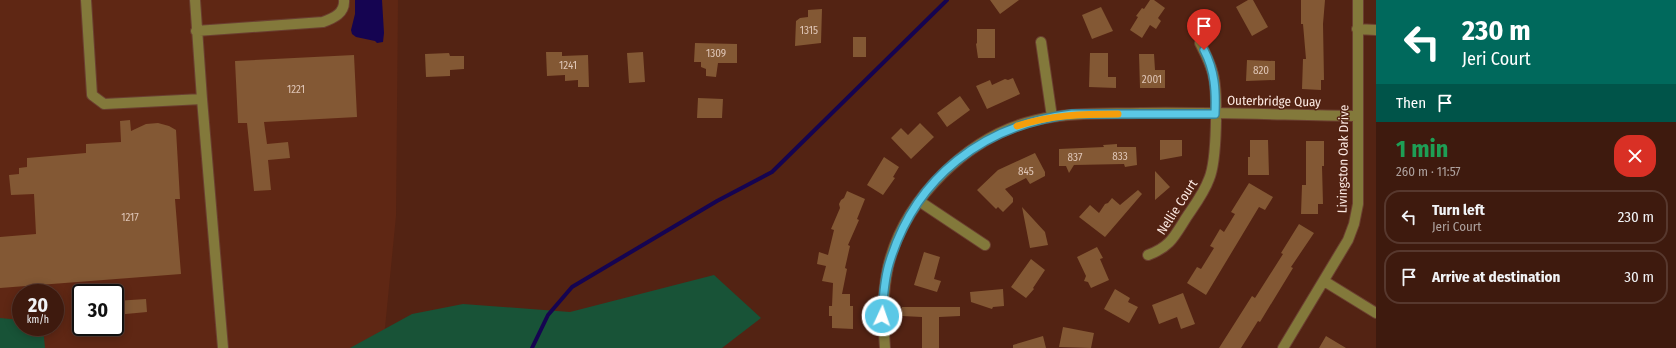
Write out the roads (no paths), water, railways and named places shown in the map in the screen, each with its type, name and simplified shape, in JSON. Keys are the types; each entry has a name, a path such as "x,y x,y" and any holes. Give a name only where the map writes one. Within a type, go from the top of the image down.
{"street":[{"path":"86,0 92,95 104,104 202,99"},
{"path":"195,0 196,31 223,348"},
{"path":"196,31 323,22 339,14 344,6 344,0"},
{"name":"Livingston Oak Drive","path":"1283,348 1348,240 1354,224 1358,204 1358,0"},
{"path":"1357,29 1376,30"},
{"path":"1041,42 1052,117"},
{"name":"Nellie Court","path":"1148,254 1160,251 1170,242 1205,189 1214,164 1216,91 1208,58 1200,43"},
{"name":"Outerbridge Quay","path":"885,348 882,316 884,288 888,266 896,244 919,201 953,163 973,148 1011,128 1052,117 1072,114 1357,116"},
{"path":"919,201 985,245"},
{"path":"1324,281 1376,313"}],"waterway":[{"path":"532,348 548,315 572,287 717,201 772,172 947,0"}]}
